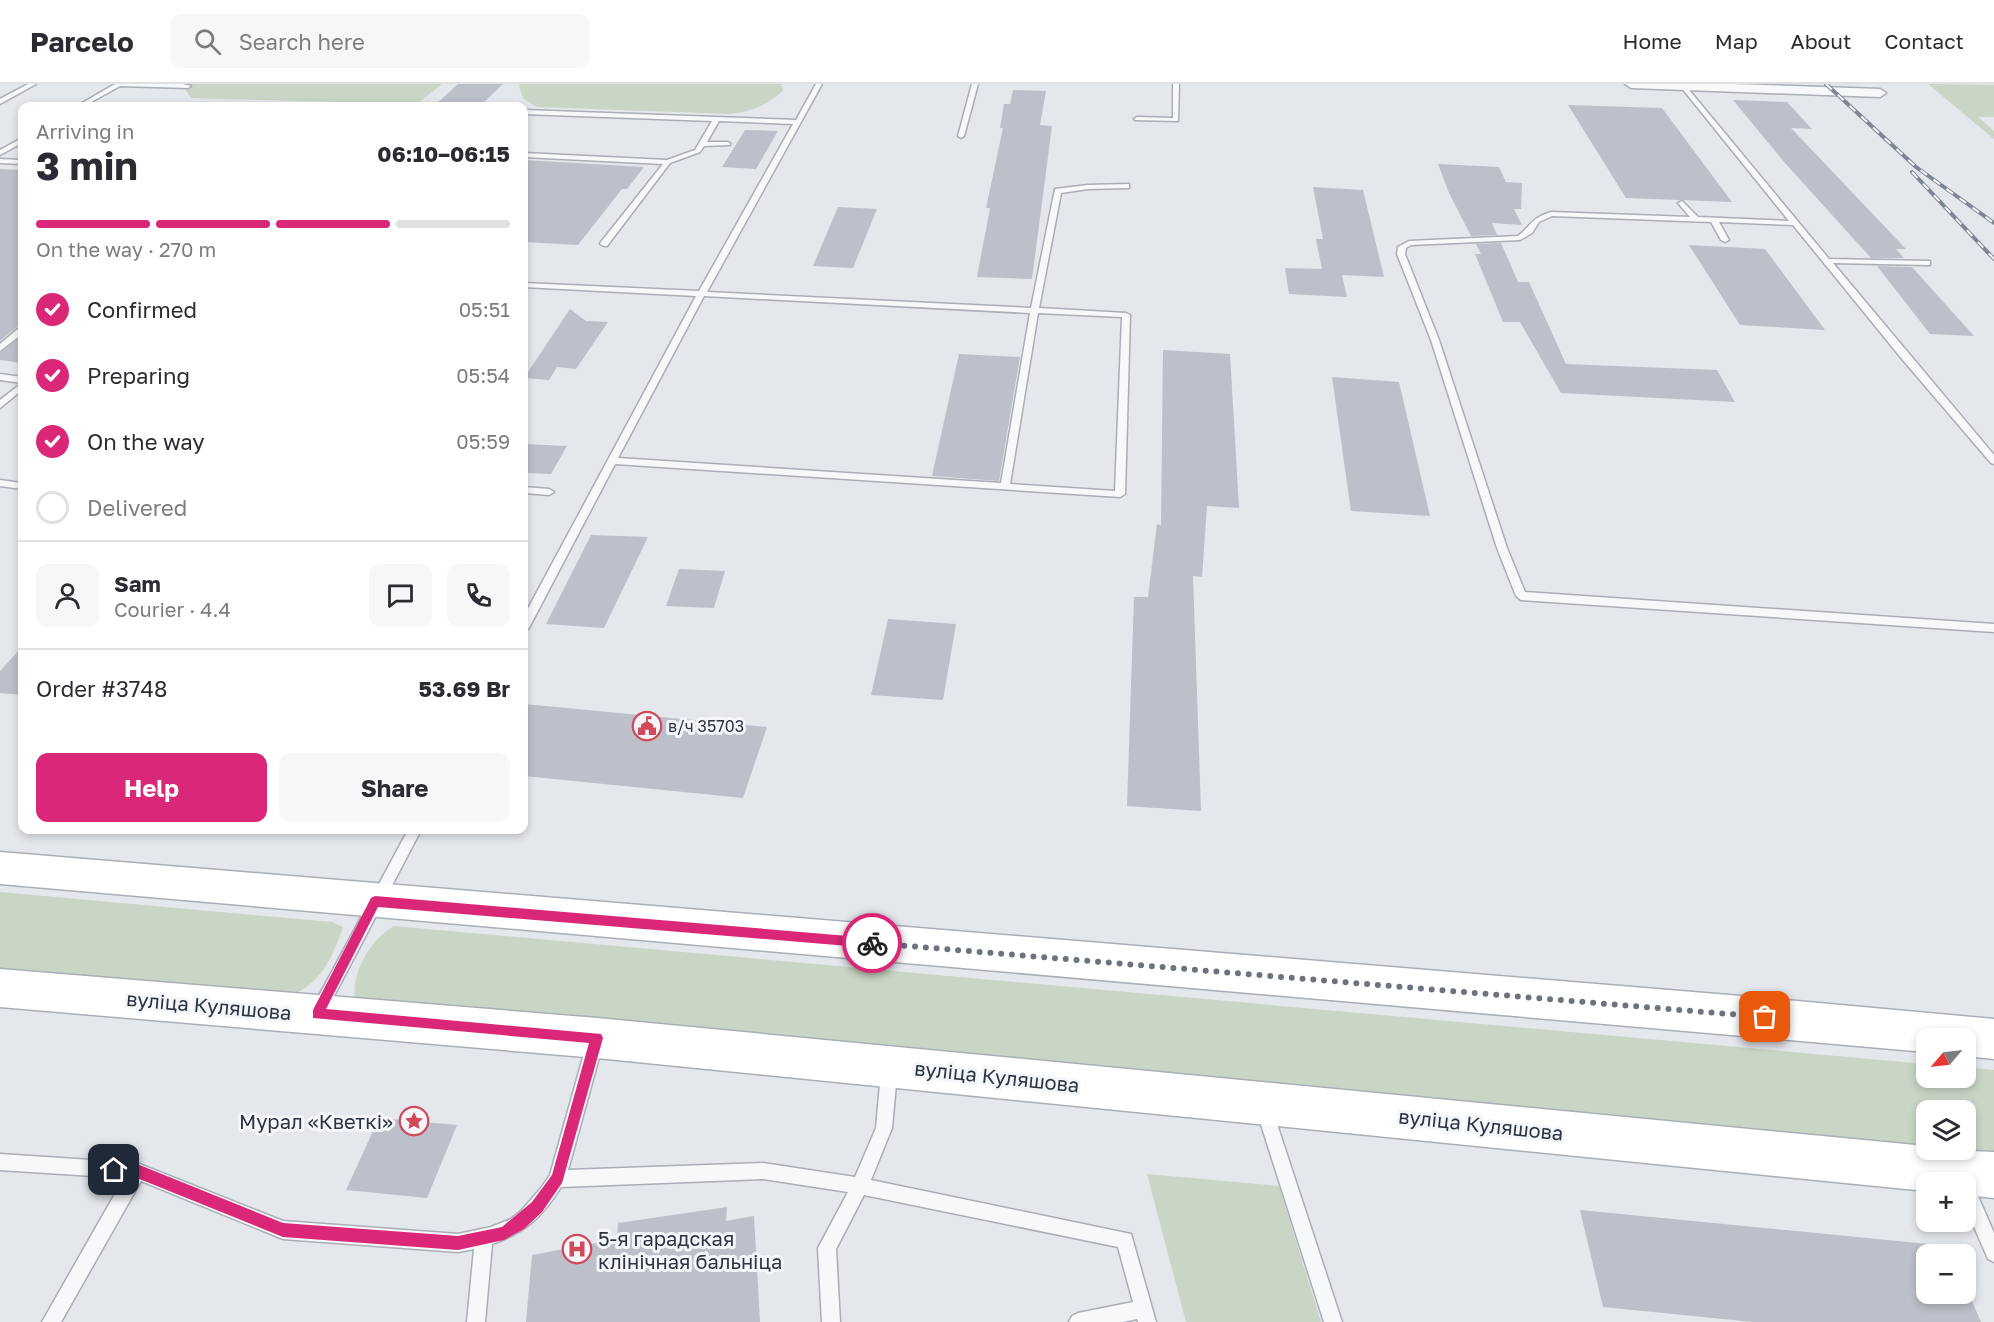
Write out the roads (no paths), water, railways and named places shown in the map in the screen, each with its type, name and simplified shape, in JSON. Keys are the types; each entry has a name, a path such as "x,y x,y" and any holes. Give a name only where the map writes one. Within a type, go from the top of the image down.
{"main road":[{"path":"0,868 1765,1017 1994,1039"},
{"name":"вуліца Куляшова","path":"0,988 597,1038 1262,1102 1916,1173"}],"street":[{"path":"1631,84 1880,93"}],"lane":[{"path":"0,102 33,84"},
{"path":"87,102 120,84 188,86"},
{"path":"528,618 702,294 819,84"},
{"path":"961,135 975,84"},
{"path":"1137,119 1176,120 1176,84"},
{"path":"1683,86 1994,461"},
{"path":"528,112 798,122"},
{"path":"528,154 668,162 698,151 716,120"},
{"path":"0,153 18,142"},
{"path":"702,144 728,144"},
{"path":"0,160 18,162"},
{"path":"604,244 668,162"},
{"path":"1005,486 1034,311 1058,191 1126,186"},
{"path":"1682,203 1696,220"},
{"path":"1795,223 1551,214 1536,220 1529,231 1520,238 1479,243 1409,243 1402,248 1401,254 1435,340 1502,548 1521,596 1994,628"},
{"path":"1714,220 1725,240"},
{"path":"1826,261 1927,263"},
{"path":"528,285 1126,315 1120,494 612,461"},
{"path":"0,348 18,333"},
{"path":"0,377 18,379"},
{"path":"0,405 18,389"},
{"path":"0,483 18,485"},
{"path":"528,490 549,492"},
{"path":"317,1014 412,834"},
{"path":"0,1162 137,1171 283,1230 458,1243 484,1239 504,1233 519,1224 546,1197 557,1179 597,1038"},
{"path":"831,1322 827,1248 860,1186 884,1128 889,1066"},
{"path":"1262,1102 1333,1322"},
{"path":"51,1322 137,1171"},
{"path":"557,1179 763,1171 860,1186 1125,1240 1146,1315 1078,1322"},
{"path":"1976,1198 1994,1253"},
{"path":"476,1322 484,1239"}],"railway":[{"path":"1826,84 1916,167 1994,223"},
{"path":"1912,172 1994,259"}],"place":[{"name":"в/ч 35703","path":"647,726"},
{"name":"Мурал «Кветкі»","path":"414,1121"},
{"name":"5-я гарадская клінічная бальніца","path":"577,1249"}]}
